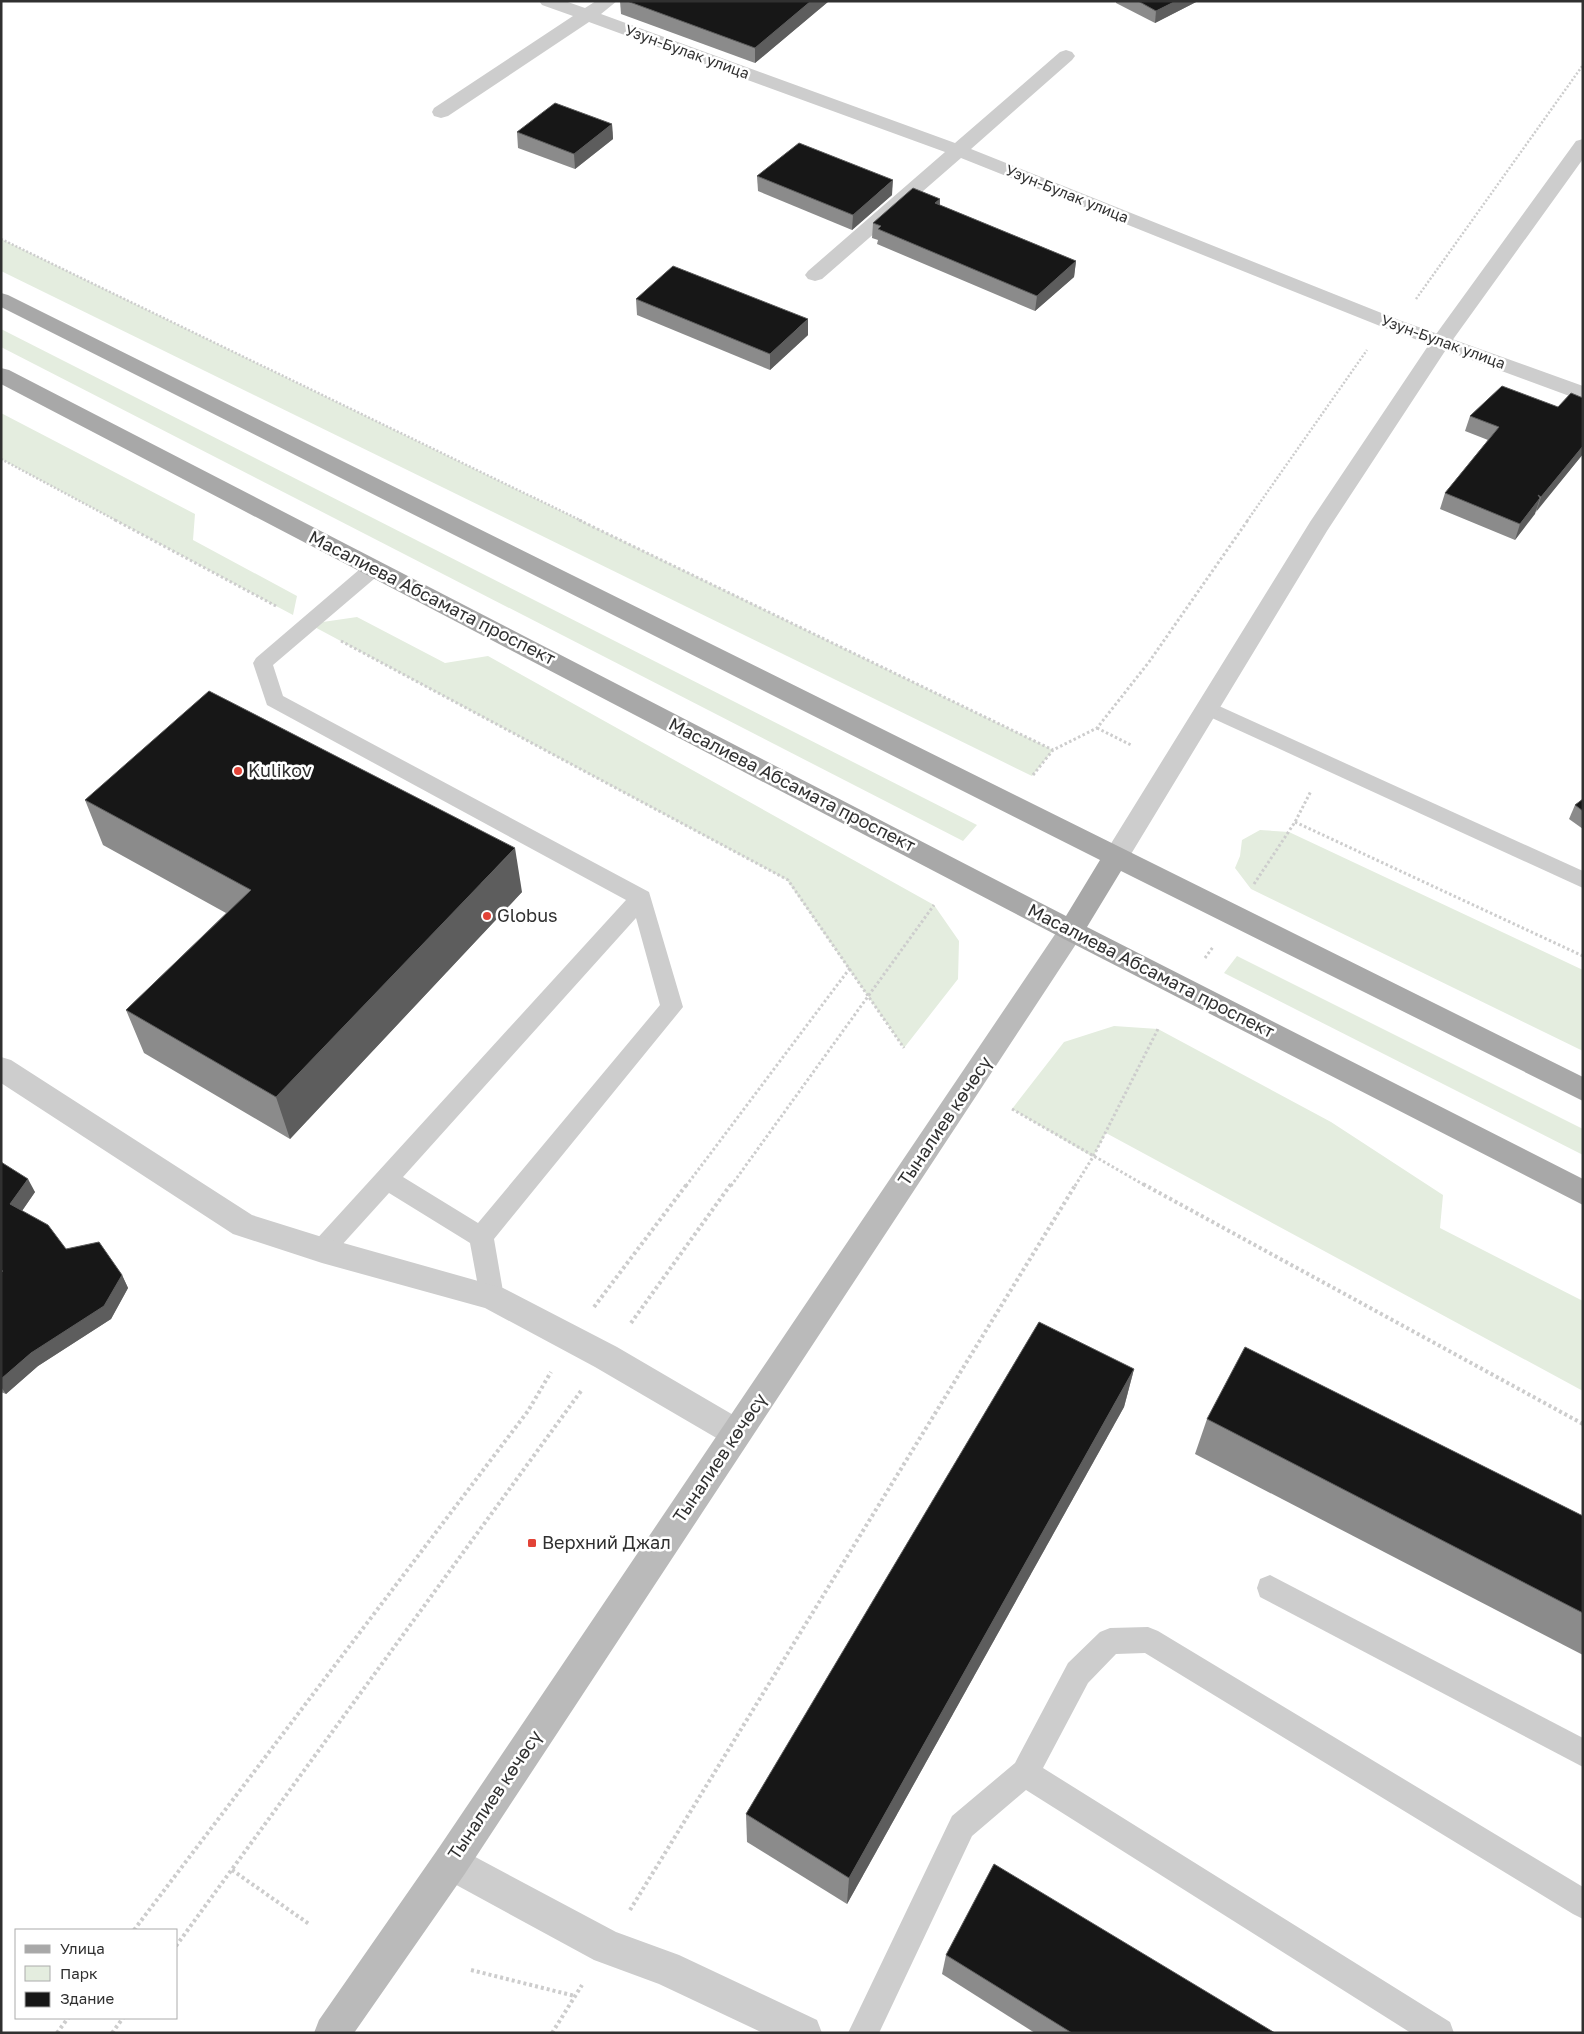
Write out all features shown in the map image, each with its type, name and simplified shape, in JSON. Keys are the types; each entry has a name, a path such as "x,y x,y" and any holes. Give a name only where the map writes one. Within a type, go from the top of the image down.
{"main road":[{"path":"1,299 1583,1090"},
{"name":"Масалиева Абсамата проспект","path":"1,375 1071,931 1583,1193"},
{"path":"1071,931 1116,857"},
{"name":"Тыналиев көчөсү","path":"332,2033 451,1862 1071,931"}],"street":[{"name":"Узун-Булак улица","path":"548,1 958,150 1392,324 1583,394"},
{"path":"441,112 608,1"},
{"path":"815,275 1066,56"},
{"path":"1116,857 1318,528 1442,342 1583,145"},
{"path":"1,1068 243,1224 322,1250 492,1297 606,1357 736,1433"},
{"path":"451,1862 607,1946 666,1968 804,2033"}],"lane":[{"path":"374,568 263,663 274,700 641,898 672,1007 481,1237"},
{"path":"1208,708 1583,880"},
{"path":"322,1250 388,1180 641,898"},
{"path":"388,1180 481,1237 492,1297"},
{"path":"1270,1588 1583,1753"},
{"path":"863,2033 962,1826 1025,1772 1078,1673 1110,1641 1148,1640 1583,1904"},
{"path":"1025,1772 1439,2033"}],"path":[{"path":"1032,776 1054,750 1097,728 1149,662 1372,343 1410,308 1583,65"},
{"path":"1,239 1054,750"},
{"path":"1,458 788,880 870,995 904,1048"},
{"path":"1097,728 1131,745"},
{"path":"1251,889 1296,822 1583,956"},
{"path":"178,1943 934,905"},
{"path":"1202,963 1216,941"},
{"path":"135,1929 528,1411 571,1338 850,968"},
{"path":"552,2033 1093,1157 1158,1029"},
{"path":"1012,1109 1093,1157 1583,1424"},
{"path":"232,1870 309,1924"},
{"path":"471,1970 575,1996"},
{"path":"56,2033 67,2019"},
{"path":"112,2033 122,2019"}],"green space":[{"path":"1,239 1053,750 1032,776 1,271"},
{"path":"1,329 977,825 963,841 1,347"},
{"path":"1,413 195,514 193,540 297,596 293,615 1,459"},
{"path":"357,617 445,663 488,656 934,905 959,941 958,979 904,1048 787,880 309,624"},
{"path":"1260,830 1289,832 1583,970 1583,1051 1251,889 1235,868 1240,856 1242,840"},
{"path":"1237,956 1583,1129 1583,1155 1224,973"},
{"path":"1114,1026 1158,1029 1331,1122 1443,1195 1440,1228 1583,1301 1583,1391 1106,1133 1093,1157 1012,1109 1064,1042"}],"building":[{"path":"627,1 811,1 755,48"},
{"path":"1138,1 1176,1 1156,11"},
{"path":"555,103 612,124 574,154 517,132"},
{"path":"799,143 893,180 853,215 757,176"},
{"path":"913,188 940,199 935,203 1076,261 1037,296 878,229 881,226 873,223"},
{"path":"673,266 808,319 770,354 636,299"},
{"path":"1502,386 1558,407 1571,393 1583,398 1583,446 1541,497 1538,495 1540,498 1520,524 1445,493 1499,427 1470,416"},
{"path":"209,691 515,848 276,1097 126,1010 251,890 85,800"},
{"path":"1583,799 1583,811 1575,805"},
{"path":"1,1162 28,1179 10,1204 48,1225 66,1249 99,1242 122,1275 104,1306 31,1353 1,1379 1,1273 3,1271 1,1270"},
{"path":"1039,1322 1134,1369 849,1878 746,1814"},
{"path":"1245,1347 1583,1516 1583,1613 1207,1419"},
{"path":"994,1864 1275,2033 1072,2033 946,1955"}],"place":[{"name":"Kulikov","path":"238,771"},
{"name":"Globus","path":"487,916"},
{"name":"Верхний Джал","path":"532,1543"}]}
